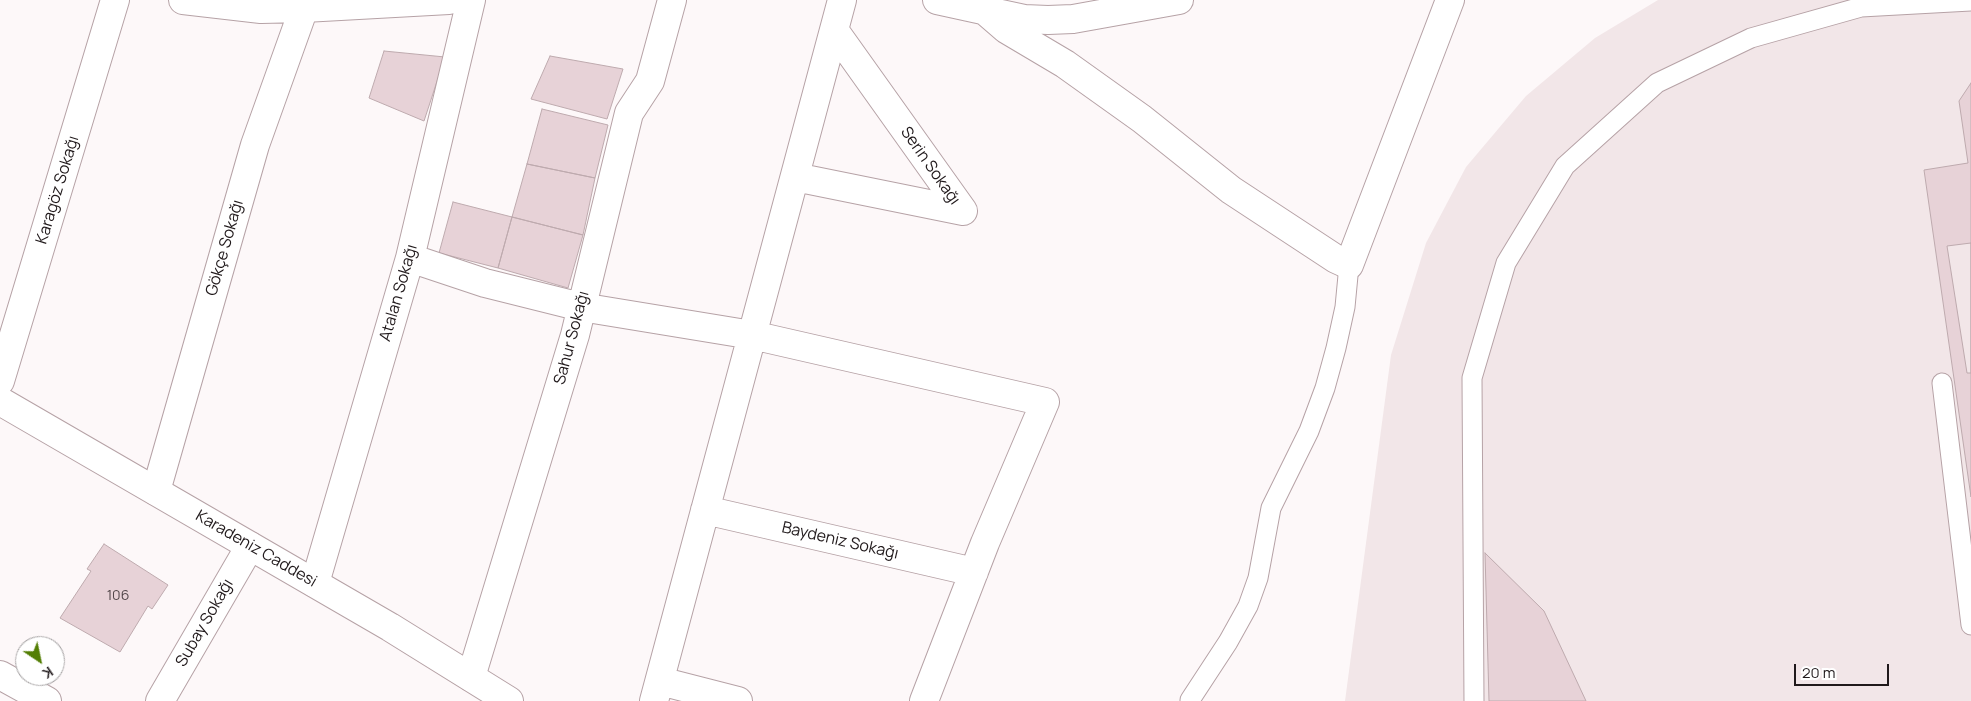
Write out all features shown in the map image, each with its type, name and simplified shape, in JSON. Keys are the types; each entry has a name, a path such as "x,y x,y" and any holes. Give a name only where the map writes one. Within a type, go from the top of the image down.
{"street":[{"name":"Karagöz Sokağı","path":"0,381 115,0"},
{"path":"183,0 261,9 304,4 449,0"},
{"name":"Atalan Sokağı","path":"315,583 410,258 471,0"},
{"name":"Sahur Sokağı","path":"471,677 582,307 629,114 650,81 672,0"},
{"path":"738,701 657,691 842,0"},
{"path":"937,0 1024,19 1072,19 1179,0"},
{"path":"984,10 1006,29 1065,64 1142,119 1231,190 1336,259 1349,265 1450,0"},
{"name":"Gökçe Sokağı","path":"156,491 255,145 304,4"},
{"name":"Serin Sokağı","path":"794,177 962,211 834,30"},
{"path":"410,258 485,283 582,307 752,335 1045,402 974,572 924,701"},
{"name":"Karadeniz Caddesi","path":"0,401 315,583 510,701"},
{"name":"Baydeniz Sokağı","path":"705,510 974,572"},
{"name":"Subay Sokağı","path":"160,701 250,546"},
{"path":"0,674 47,701"}],"lane":[{"path":"1474,701 1472,378 1506,263 1565,166 1657,83 1751,38 1862,7 1971,1"},
{"path":"1190,700 1228,642 1248,606 1258,578 1271,508 1309,431 1325,388 1341,323 1349,265"},
{"path":"1942,383 1971,625"}],"shaded area":[{"path":"1658,0 1971,0 1971,701 1345,701 1391,355 1426,243 1466,167 1526,96 1595,38"}],"building":[{"path":"384,51 445,57 424,121 369,98"},
{"path":"550,56 623,69 607,119 531,99"},
{"path":"1971,83 1971,497 1924,170 1968,163 1959,101"},
{"path":"542,109 608,125 595,178 527,164"},
{"path":"527,164 595,178 583,235 512,217"},
{"path":"453,202 512,217 498,268 439,253"},
{"path":"512,217 583,235 568,288 498,268"},
{"path":"1971,243 1971,373 1967,373 1947,246"},
{"path":"104,544 168,585 152,609 148,606 120,652 60,618 91,571 87,569"},
{"path":"1485,553 1544,611 1586,701 1489,701"}]}
